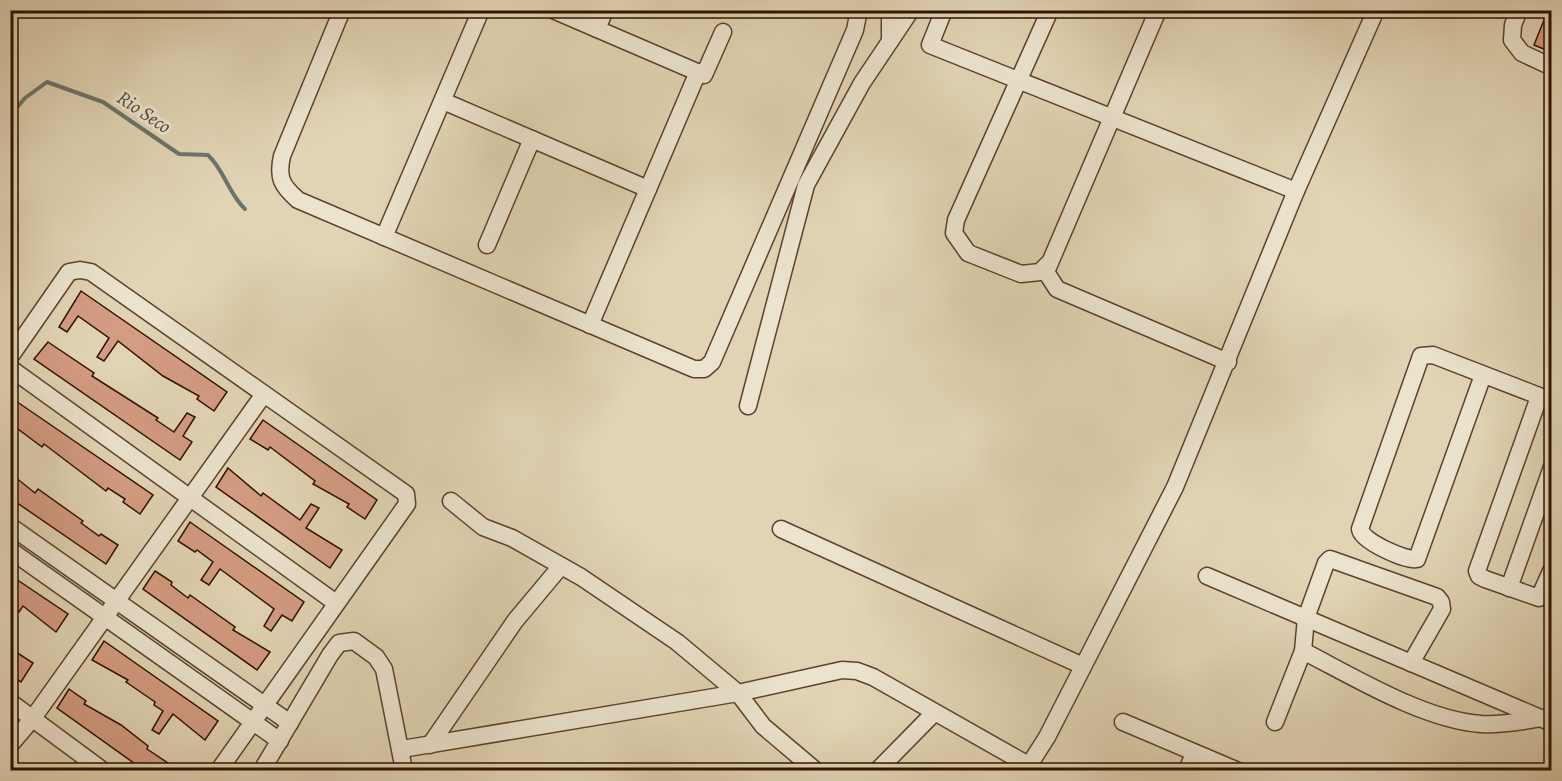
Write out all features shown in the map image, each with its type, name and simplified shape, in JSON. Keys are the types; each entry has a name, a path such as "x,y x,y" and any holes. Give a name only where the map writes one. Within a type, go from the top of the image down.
{"street":[{"path":"342,10 282,156 279,172 284,187 298,200 694,369 704,369 712,362 855,30 859,10"},
{"path":"384,237 481,10"},
{"path":"553,10 704,75 723,33"},
{"path":"597,29 605,10"},
{"path":"890,10 890,41"},
{"path":"748,406 806,185 862,83 911,10"},
{"path":"944,10 930,45 1296,191"},
{"path":"1048,264 1040,272 1021,274 968,253 954,233 956,220 1050,10"},
{"path":"1158,10 1046,272 1057,289 1228,362"},
{"path":"402,749 738,693 842,670 857,671 1028,768 1175,487 1296,191 1376,10"},
{"path":"1519,10 1513,25 1512,40 1522,53 1551,67"},
{"path":"590,325 698,72"},
{"path":"443,101 648,189"},
{"path":"487,245 532,139"},
{"path":"10,357 69,272 80,270 91,272 406,495 407,504 219,771"},
{"path":"1483,375 1417,559 1408,559 1365,539 1360,529 1421,356 1433,355 1545,399 1477,571 1479,576 1539,598 1551,569"},
{"path":"10,368 191,496 336,603"},
{"path":"10,745 33,718 264,394"},
{"path":"1509,588 1551,467"},
{"path":"451,501 483,527 512,538 561,566 677,642 738,693 763,726 815,771"},
{"path":"10,526 290,723"},
{"path":"781,529 1083,666"},
{"path":"10,550 280,741"},
{"path":"1275,722 1303,651 1306,618 1326,563 1330,559 1437,597 1441,602 1442,609 1411,663"},
{"path":"430,745 515,621 561,566"},
{"path":"1207,576 1546,720"},
{"path":"262,771 339,643 354,641 376,657 384,669 402,749 404,771"},
{"path":"1303,651 1434,715 1479,724 1546,720"},
{"path":"10,702 102,771"},
{"path":"878,771 934,713"},
{"path":"1123,722 1236,771"},
{"path":"1187,771 1194,754"}],"building":[{"path":"1548,10 1551,10 1551,52 1534,45"},
{"path":"81,291 227,392 214,411 197,399 199,396 163,376 118,341 104,361 97,357 109,338 78,316 67,332 59,327"},
{"path":"48,342 94,373 92,376 158,418 156,420 174,432 187,413 195,417 183,436 192,442 180,460 34,359"},
{"path":"10,397 153,495 140,514 123,502 125,499 108,488 106,491 44,444 42,447 10,423"},
{"path":"263,420 377,500 365,519 347,507 349,504 313,484 315,481 270,447 268,450 250,439"},
{"path":"228,468 261,496 263,493 300,520 311,504 319,508 306,528 342,550 330,568 216,487"},
{"path":"10,473 35,493 38,489 83,521 81,523 99,536 101,534 118,545 106,564 10,498"},
{"path":"190,522 304,602 292,621 282,615 271,631 264,626 274,609 220,569 209,585 201,580 213,562 197,550 195,552 178,541"},
{"path":"155,571 172,582 171,585 188,598 190,595 235,627 233,630 270,652 257,670 143,589"},
{"path":"16,579 68,614 56,632 23,606 19,612 10,607 10,588"},
{"path":"104,641 218,721 205,740 173,714 159,734 152,730 163,711 154,705 155,702 126,682 128,680 92,660"},
{"path":"10,651 14,654 16,652 33,663 21,682 10,675"},
{"path":"69,689 86,701 84,704 121,725 148,746 147,749 180,771 145,771 57,708"}],"waterway":[{"name":"Rio Seco","path":"10,116 25,98 47,82 103,102 179,154 208,155 245,209"}]}
